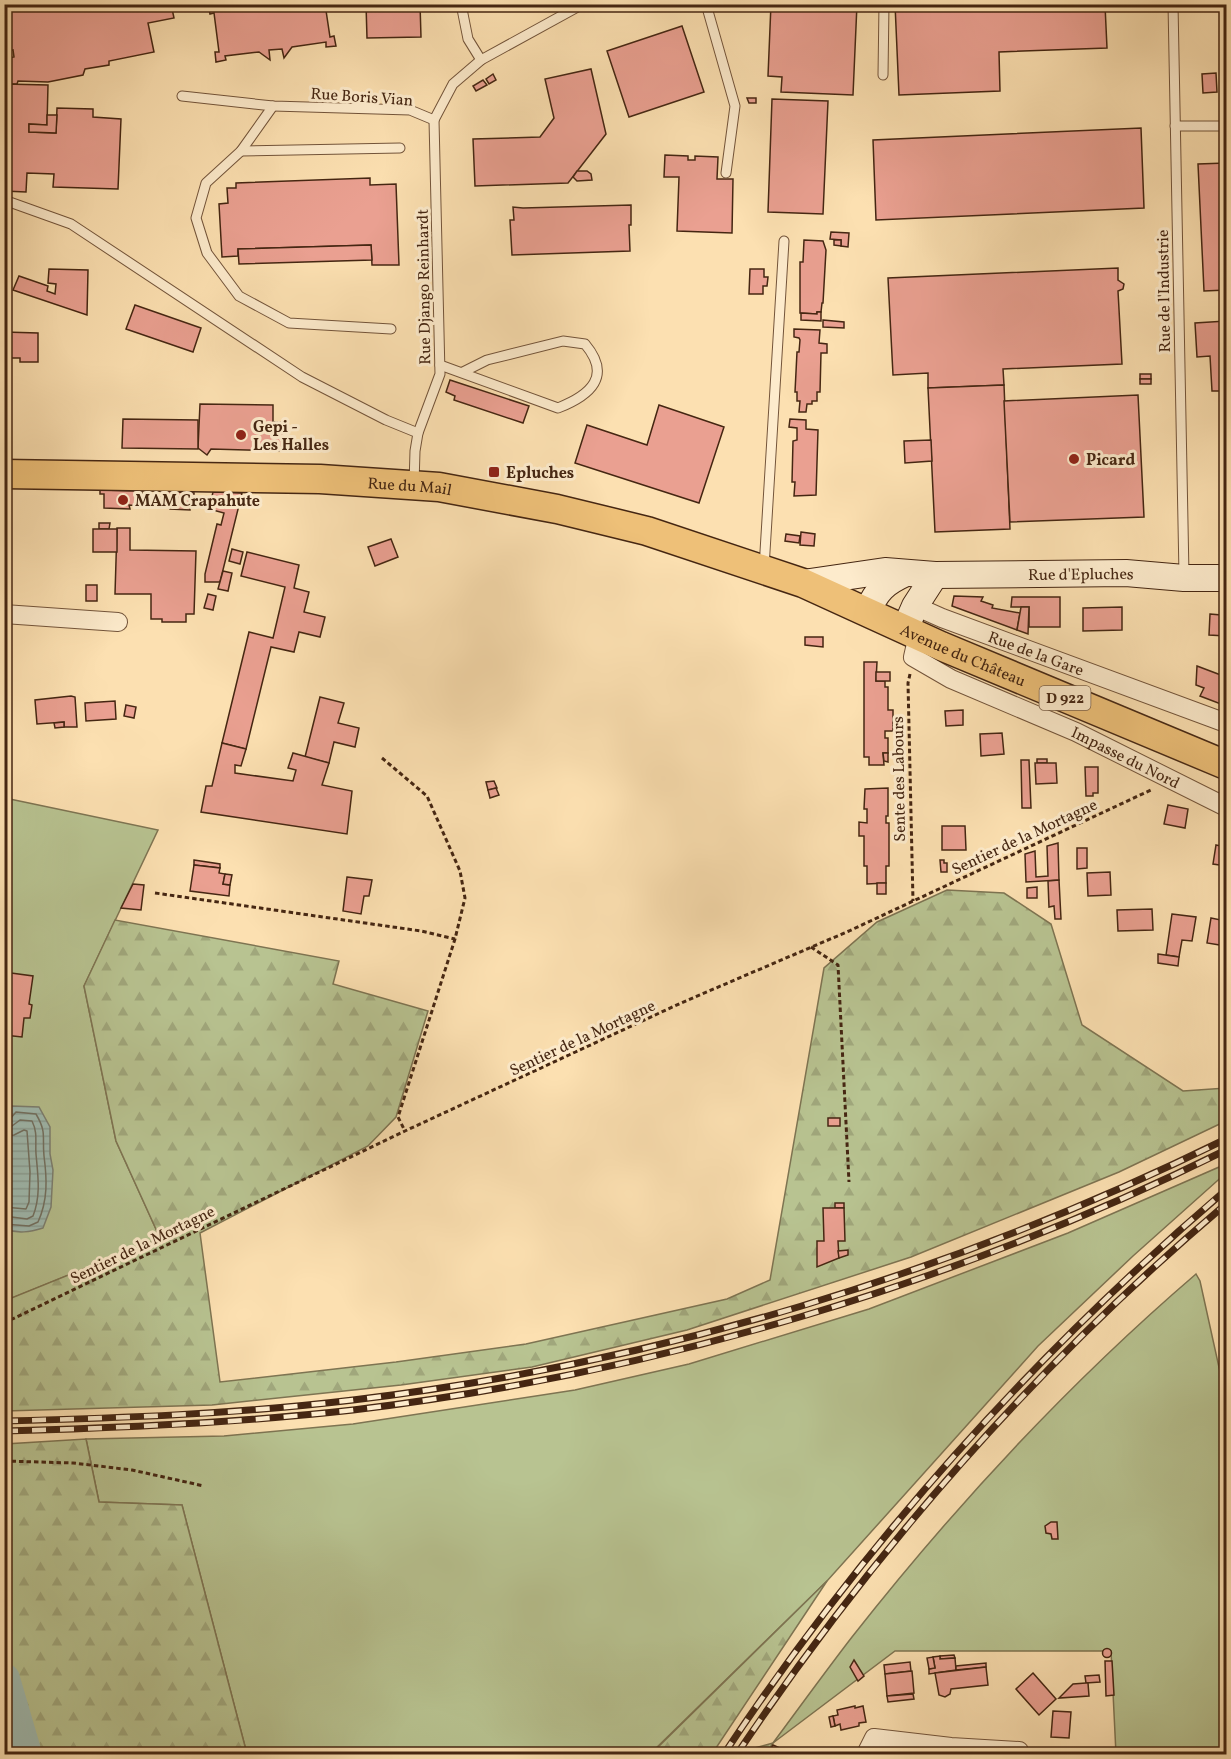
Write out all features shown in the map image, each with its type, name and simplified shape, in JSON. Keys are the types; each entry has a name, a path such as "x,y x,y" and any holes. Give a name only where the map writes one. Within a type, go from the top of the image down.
{"main road":[{"name":"Rue du Mail","path":"4,474 312,479 439,487 557,509 646,531 803,583"},
{"name":"Avenue du Château","path":"803,583 940,646 1227,765"}],"street":[{"name":"Rue d'Epluches","path":"803,583 885,571 935,575 1126,573 1184,578 1227,578"},
{"path":"867,612 874,594 888,580 906,573"},
{"path":"913,632 935,575"},
{"path":"4,614 118,622"},
{"name":"Rue de la Gare","path":"913,632 942,618 1227,723"},
{"name":"Impasse du Nord","path":"913,632 951,679 1076,732 1227,807"},
{"path":"866,1755 874,1738 950,1751 1019,1753"}],"lane":[{"path":"461,4 468,39 481,60"},
{"name":"Rue Boris Vian","path":"182,96 273,106 410,110 434,120 453,84 481,60 584,4"},
{"path":"706,4 735,106 726,173"},
{"path":"883,75 884,4"},
{"name":"Rue de l'Industrie","path":"1173,4 1184,578"},
{"path":"273,106 241,151 206,183 196,218 207,253 239,296 289,323 391,329"},
{"name":"Rue Django Reinhardt","path":"414,486 418,433 440,374 434,120"},
{"path":"1175,126 1227,126"},
{"path":"241,151 400,148"},
{"path":"4,200 71,224 302,377 386,420 418,433"},
{"path":"764,570 784,241"},
{"path":"440,365 558,408 575,402 591,390 598,374 594,355 585,344 563,341 487,360 463,372"}],"path":[{"name":"Sente des Labours","path":"913,632 908,683 913,901"},
{"path":"382,758 427,796 460,871 465,898 398,1117 405,1131"},
{"name":"Sentier de la Mortagne","path":"4,1323 405,1131 681,1003 913,901 1173,780"},
{"path":"155,893 422,931 454,939"},
{"path":"811,947 838,965 849,1182"},
{"path":"4,1461 73,1463 132,1470 204,1486"}],"green space":[{"path":"5,798 158,830 84,986 116,1141 160,1238 5,1301"},
{"path":"947,890 1004,893 1051,924 1082,1025 1183,1091 1226,1088 1226,1121 1119,1172 911,1257 687,1330 532,1367 401,1385 212,1405 5,1411 4,1301 160,1238 116,1141 84,986 115,920 339,961 333,984 428,1011 396,1117 368,1146 200,1233 220,1382 396,1362 526,1344 727,1299 770,1280 824,968 877,922"},
{"path":"1226,1164 1226,1173 1133,1256 1038,1346 827,1581 650,1754 247,1754 182,1505 99,1502 86,1439 224,1436 353,1424 575,1390 689,1364 869,1309 1068,1233"},
{"path":"1196,1274 1200,1281 1226,1399 1226,1754 1116,1754 1111,1651 895,1651 773,1743 891,1588 973,1493 1103,1358"},
{"path":"86,1439 99,1502 182,1505 247,1754 5,1754 5,1444"},
{"path":"827,1581 712,1754 651,1754"},
{"path":"773,1743 766,1754 744,1754 747,1750"}],"water":[{"path":"12,1106 39,1107 50,1127 50,1154 53,1170 51,1207 43,1228 19,1232 5,1229 4,1147 8,1116"}],"building":[{"path":"49,4 171,4 174,18 148,23 154,52 109,61 109,65 85,69 83,75 48,82 18,81 17,84 4,84 4,59 14,57 13,50 8,51 4,32 4,13"},
{"path":"208,4 218,4 218,7 240,4 325,4 330,37 334,36 336,46 326,47 326,42 292,47 284,58 282,49 269,50 270,60 259,52 225,56 226,60 216,62 215,52 219,52 214,13 210,14"},
{"path":"366,4 420,4 421,37 367,38"},
{"path":"771,4 857,4 853,95 781,92 782,77 768,76"},
{"path":"895,4 1008,4 1009,8 1105,5 1107,48 999,52 1000,91 899,95"},
{"path":"682,26 704,92 629,117 607,51"},
{"path":"591,69 606,134 568,183 475,186 473,139 540,137 554,118 545,79"},
{"path":"1216,73 1217,92 1203,93 1202,74"},
{"path":"493,74 496,80 489,84 486,79"},
{"path":"483,80 487,85 476,91 473,86"},
{"path":"4,84 48,85 47,125 29,124 29,132 56,133 57,108 93,109 93,117 121,119 118,189 53,187 54,174 27,173 26,192 4,191"},
{"path":"747,98 756,98 756,103 749,103"},
{"path":"772,99 828,101 823,214 768,212"},
{"path":"47,115 57,115 56,133 29,132 29,124 47,125"},
{"path":"1141,128 1144,208 876,220 873,140"},
{"path":"665,155 688,156 688,160 695,160 695,156 718,157 717,179 733,179 732,233 677,231 679,177 664,177"},
{"path":"1226,163 1226,290 1204,291 1198,164"},
{"path":"577,171 587,171 591,174 592,180 577,181 573,177"},
{"path":"370,178 370,185 396,184 399,265 372,265 371,245 238,249 238,256 222,257 219,204 228,203 227,188 236,188 236,183"},
{"path":"631,205 630,251 512,255 510,220 514,220 513,207"},
{"path":"831,232 849,233 848,247 841,246 841,240 830,239"},
{"path":"804,240 823,241 826,250 823,303 821,312 817,314 800,313 800,262 803,262"},
{"path":"834,240 841,240 841,246 834,245"},
{"path":"371,245 372,260 239,264 238,249"},
{"path":"1118,268 1118,280 1124,284 1123,289 1118,291 1122,364 1003,369 1004,385 928,388 928,373 893,375 888,278"},
{"path":"49,269 88,270 87,315 13,290 19,276 48,286 47,291 55,294 56,284 48,283"},
{"path":"750,269 764,269 764,277 768,277 767,286 763,286 763,294 749,294"},
{"path":"135,305 201,328 193,352 126,329"},
{"path":"821,312 821,321 801,320 801,313 817,314"},
{"path":"823,320 844,322 844,328 823,327"},
{"path":"1226,321 1226,391 1212,391 1210,356 1197,357 1195,323"},
{"path":"794,329 820,330 819,343 827,344 827,353 821,353 820,392 817,392 817,401 807,404 806,412 799,412 800,401 797,401 797,392 795,392 797,352 799,352 800,340 794,337"},
{"path":"4,332 38,333 38,362 20,362 20,358 4,358"},
{"path":"1140,374 1151,374 1151,379 1140,379"},
{"path":"1140,379 1151,379 1151,384 1140,384"},
{"path":"450,380 529,406 523,423 454,400 455,396 446,392"},
{"path":"1004,385 1010,529 935,532 928,388"},
{"name":"Picard","path":"1138,395 1144,517 1010,522 1004,401"},
{"name":"Gepi - Les Halles","path":"200,404 273,405 273,422 283,422 283,451 211,449 207,455 198,448"},
{"path":"659,405 724,427 699,503 575,463 587,425 647,445"},
{"path":"123,419 198,420 198,449 122,448"},
{"path":"790,419 806,420 806,429 818,430 816,495 794,496 793,441 797,440 797,428 789,427"},
{"path":"931,440 932,461 905,463 904,441"},
{"name":"MAM Crapahute","path":"100,490 142,491 142,506 129,505 130,509 104,508 104,494 100,494"},
{"path":"161,491 194,493 194,501 189,501 190,510 170,509 170,503 161,503"},
{"path":"213,492 242,493 220,582 205,582 217,524 221,525 224,513 209,509"},
{"path":"99,523 110,523 109,529 99,529"},
{"path":"117,528 130,528 130,550 196,551 194,614 186,614 186,622 162,622 162,619 151,619 151,594 115,594"},
{"path":"93,529 117,529 117,552 93,552"},
{"path":"801,532 815,534 814,546 800,545"},
{"path":"786,534 800,536 799,543 785,541"},
{"path":"391,539 398,557 375,566 368,547"},
{"path":"232,549 243,552 240,564 229,561"},
{"path":"247,552 299,565 294,588 309,592 304,612 325,617 320,637 299,632 294,652 271,647 246,749 222,743 249,632 273,638 285,587 241,576"},
{"path":"223,571 232,573 228,591 218,589"},
{"path":"86,585 97,585 97,601 86,601"},
{"path":"208,594 216,596 213,610 204,608"},
{"path":"954,596 983,597 981,601 993,605 992,608 1020,613 1017,630 952,606"},
{"path":"1012,597 1060,597 1060,627 1029,627 1029,607 1011,607"},
{"path":"1021,607 1029,607 1028,634 1017,630"},
{"path":"1122,607 1122,630 1083,631 1083,608"},
{"path":"1210,614 1221,615 1221,619 1226,619 1226,636 1209,635"},
{"path":"805,637 823,637 823,647 805,645"},
{"path":"864,662 877,662 876,681 885,681 885,687 888,687 888,710 893,710 893,731 885,731 885,738 888,738 888,753 883,753 884,765 869,765 869,757 864,757"},
{"path":"1197,666 1226,677 1221,687 1226,689 1226,706 1200,696 1204,688 1196,685"},
{"path":"876,672 890,672 890,681 876,681"},
{"path":"75,697 77,727 64,727 64,722 37,724 35,700"},
{"path":"320,697 344,703 338,723 359,728 355,747 334,742 329,763 305,757"},
{"path":"115,701 116,719 86,721 85,703"},
{"path":"126,705 136,707 134,718 124,716"},
{"path":"963,710 963,725 946,726 945,711"},
{"path":"64,722 64,727 55,728 54,723"},
{"path":"1002,733 1004,754 981,756 980,734"},
{"path":"222,743 246,749 241,766 235,765 235,773 293,781 296,770 288,768 293,753 329,763 322,785 352,791 347,834 201,812 206,786 212,786"},
{"path":"883,753 888,753 888,762 884,761"},
{"path":"1037,759 1047,759 1047,763 1037,763"},
{"path":"1021,760 1029,760 1031,808 1022,808"},
{"path":"1035,763 1056,763 1057,783 1036,784"},
{"path":"1085,767 1098,767 1098,793 1093,793 1093,796 1086,796"},
{"path":"494,781 497,788 488,790 486,782"},
{"path":"496,788 499,795 490,798 488,790"},
{"path":"888,788 886,823 889,823 889,866 886,866 886,883 867,884 867,866 864,866 864,836 859,836 859,822 867,823 867,809 864,809 865,789"},
{"path":"1168,805 1188,809 1185,828 1164,824"},
{"path":"942,826 965,826 966,850 942,850"},
{"path":"1058,843 1059,880 1026,882 1025,854 1035,851 1036,877 1048,876 1047,846"},
{"path":"1216,845 1226,847 1226,866 1213,864"},
{"path":"1077,848 1087,848 1087,868 1077,869"},
{"path":"194,860 220,864 220,868 194,865"},
{"path":"940,860 947,863 947,872 941,872"},
{"path":"194,865 220,868 219,873 225,874 223,884 230,885 229,896 190,891"},
{"path":"1110,872 1111,895 1088,896 1087,873"},
{"path":"225,874 232,875 230,885 223,884"},
{"path":"347,877 372,880 369,896 364,896 361,914 343,911"},
{"path":"1059,880 1061,919 1055,919 1054,906 1049,907 1048,881"},
{"path":"877,883 886,883 886,894 877,894"},
{"path":"133,884 144,885 141,910 121,908"},
{"path":"1037,887 1037,898 1027,898 1027,888"},
{"path":"1152,909 1153,930 1118,931 1117,910"},
{"path":"1172,914 1196,917 1192,941 1182,940 1179,957 1166,955"},
{"path":"1211,918 1226,921 1226,946 1207,943"},
{"path":"1158,954 1179,957 1178,966 1158,963"},
{"path":"11,973 33,976 29,1004 32,1005 30,1018 24,1018 22,1037 4,1035 4,993 6,983 10,983"},
{"path":"828,1118 840,1118 840,1126 828,1126"},
{"path":"835,1203 844,1203 844,1208 835,1208"},
{"path":"823,1208 844,1208 845,1241 838,1241 839,1258 817,1267 817,1241 824,1241"},
{"path":"848,1250 848,1255 839,1258 838,1251"},
{"path":"1051,1522 1057,1522 1058,1539 1052,1539 1051,1534 1046,1533 1045,1526"},
{"path":"1107,1648 1112,1653 1107,1658 1102,1653"},
{"path":"954,1655 955,1658 940,1659 940,1656"},
{"path":"940,1656 940,1659 955,1658 956,1670 929,1674 929,1669 935,1668 933,1657"},
{"path":"933,1657 935,1668 929,1669 927,1658"},
{"path":"854,1660 864,1676 858,1681 850,1667"},
{"path":"1105,1661 1112,1661 1114,1695 1106,1696"},
{"path":"910,1662 911,1671 885,1674 884,1665"},
{"path":"986,1663 986,1667 956,1670 956,1666"},
{"path":"986,1667 988,1685 951,1689 950,1694 945,1697 939,1695 935,1673"},
{"path":"912,1671 914,1693 887,1696 885,1674"},
{"path":"1033,1673 1056,1699 1039,1715 1016,1689"},
{"path":"1099,1675 1100,1682 1086,1683 1085,1676"},
{"path":"1088,1683 1089,1696 1059,1698 1073,1684"},
{"path":"913,1694 914,1699 888,1702 887,1696"},
{"path":"855,1706 855,1708 863,1706 866,1722 841,1730 840,1724 835,1726 833,1716 838,1715 837,1710"},
{"path":"1053,1711 1071,1712 1069,1738 1051,1737"},
{"path":"833,1716 835,1726 831,1727 829,1717"},
{"path":"773,1745 782,1749 778,1754 767,1754"},
{"path":"1049,1749 1076,1749 1076,1754 1049,1754"}],"waterway":[{"path":"4,1679 26,1754"}],"railway":[{"path":"4,1421 179,1415 309,1405 466,1384 579,1363 690,1337 801,1306 910,1271 1017,1231 1123,1187 1226,1139"},
{"path":"4,1431 179,1424 309,1415 466,1394 578,1373 690,1347 801,1317 910,1282 1018,1242 1123,1198 1226,1150"},
{"path":"724,1754 834,1600 955,1454 1086,1318 1226,1190"},
{"path":"737,1754 845,1604 962,1462 1090,1328 1226,1204"}],"place":[{"name":"Gepi - Les Halles","path":"241,435"},
{"name":"Picard","path":"1074,459"},
{"name":"Epluches","path":"494,472"},
{"name":"MAM Crapahute","path":"123,500"}]}
